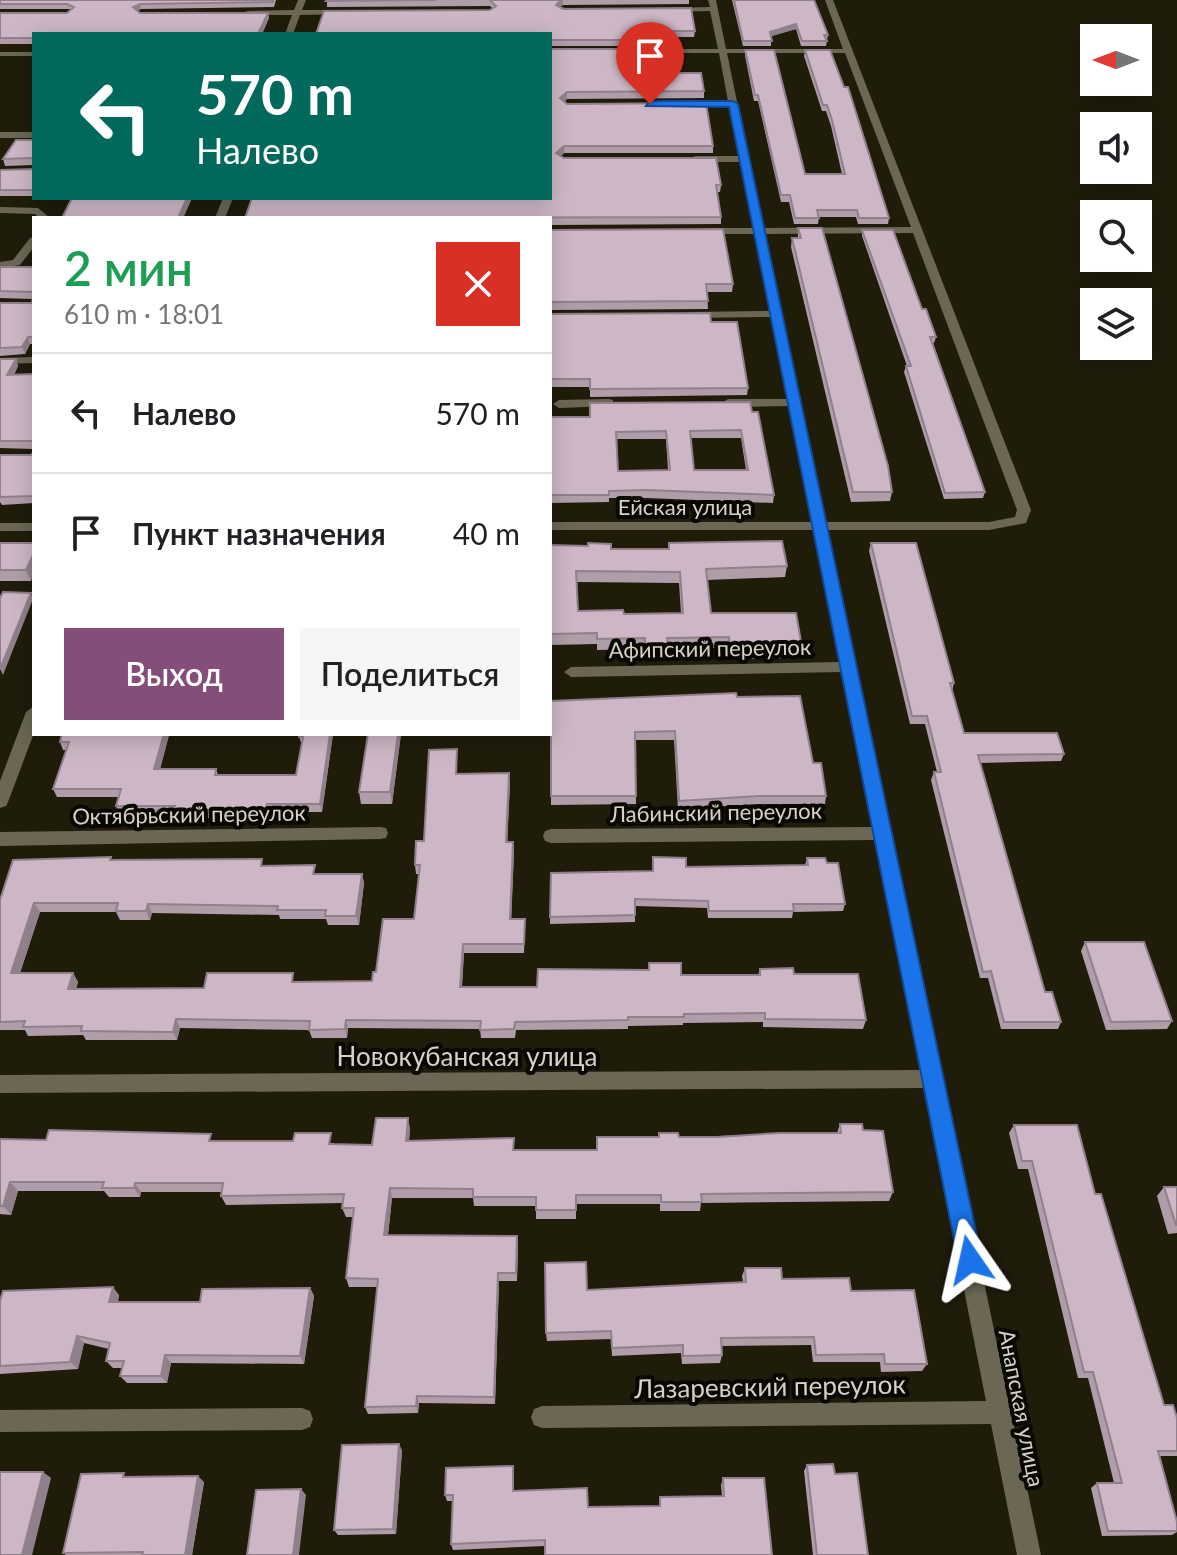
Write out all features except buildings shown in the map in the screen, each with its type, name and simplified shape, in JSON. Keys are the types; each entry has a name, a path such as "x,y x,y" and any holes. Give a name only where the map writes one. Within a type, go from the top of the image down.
{"street":[{"path":"290,32 302,0"},
{"path":"685,231 916,230 829,0"},
{"path":"653,10 713,5"},
{"name":"Анапская улица","path":"713,5 1029,1555"},
{"path":"235,13 357,12"},
{"path":"644,51 848,51"},
{"path":"0,54 32,54"},
{"path":"673,104 733,104"},
{"path":"0,135 32,135"},
{"path":"685,159 745,159"},
{"path":"0,210 38,211 43,216"},
{"name":"Ейская улица","path":"552,526 989,526 1021,520 1024,510 916,230"},
{"path":"0,265 16,263 32,243"},
{"path":"671,315 777,314"},
{"path":"0,361 32,360"},
{"path":"716,403 795,402"},
{"path":"559,404 622,403"},
{"path":"0,527 32,527"},
{"name":"Афипский переулок","path":"571,672 850,667"},
{"path":"0,802 32,717"},
{"path":"0,754 18,754"},
{"name":"Октябрьский переулок","path":"0,839 380,833"},
{"name":"Лабинский переулок","path":"551,836 882,833"},
{"name":"Новокубанская улица","path":"0,1084 934,1079"},
{"name":"Лазаревский переулок","path":"542,1417 999,1412"},
{"path":"0,1421 302,1419"}],"route":[{"path":"650,104 733,104 970,1260"}]}
